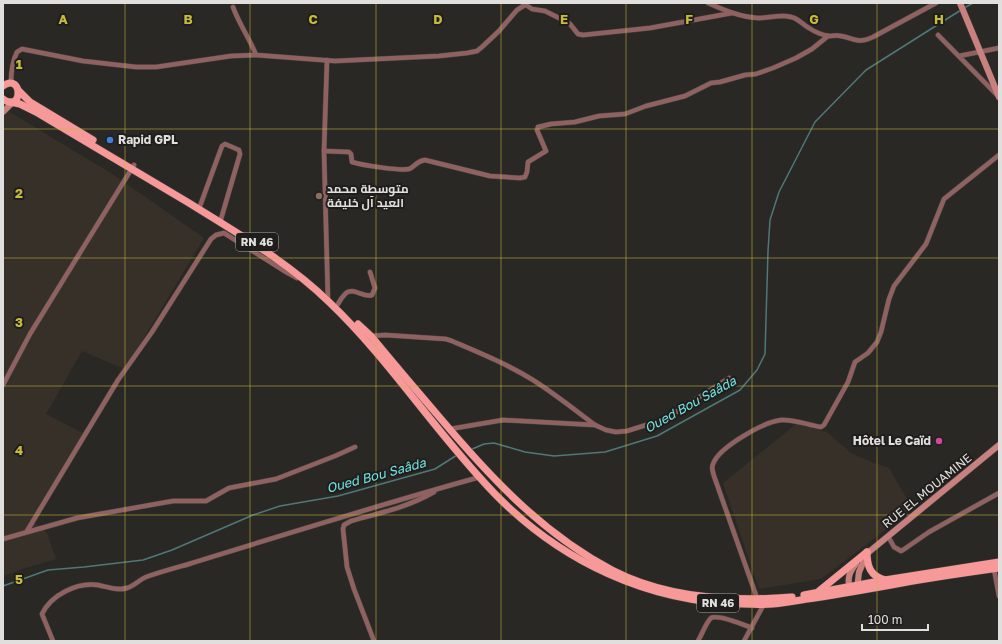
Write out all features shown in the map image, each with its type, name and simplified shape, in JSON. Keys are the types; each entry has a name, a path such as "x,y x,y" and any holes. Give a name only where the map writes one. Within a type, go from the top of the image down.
{"main road":[{"path":"960,3 968,20 979,52 999,97"},
{"path":"3,112 10,101 19,96 19,91 16,86 6,84"},
{"name":"RN 46","path":"19,91 30,102 222,223 279,261 338,304 370,336 479,463 522,507 542,525 569,545 613,570 654,586 682,593 719,598 757,598 795,597 816,593 853,590 885,580 999,562"},
{"name":"RN 46","path":"10,101 36,112 200,206 302,273 361,333 447,439 494,493 535,530 564,550 612,576 652,591 683,598 720,604 772,604 996,568"},
{"name":"RUE EL MOUAMINE","path":"853,590 848,583 849,573 868,552 999,445"},
{"path":"868,552 867,563 872,572 875,576 885,580"},
{"path":"853,590 868,552"},
{"path":"816,593 831,583 868,552"}],"street":[{"path":"708,3 732,13 746,16 759,18 786,16 793,17 810,29 828,36 841,36 858,41 865,41 936,3"},
{"path":"6,84 12,68 14,57 17,52 22,49 83,61 136,67 156,66 231,56 256,55 327,60 440,56 477,51 499,31 524,4 532,9 545,11 563,20 570,24 578,34 583,35 650,28 732,13"},
{"path":"233,7 256,55"},
{"path":"938,35 999,97"},
{"path":"324,151 349,152 352,162 381,168 408,169 418,162 425,160 490,176 525,177 528,162 546,151 537,130 538,127 551,124 575,122 599,116 624,114 646,106 685,96 711,83 756,74 796,58 812,49 828,36"},
{"path":"959,56 999,48"},
{"path":"327,60 324,151 328,298"},
{"path":"200,206 222,146 225,144 239,149 240,154 221,219"},
{"path":"757,598 714,476 712,469 714,461 725,449 740,438 770,423 782,420 821,427 824,425 848,382 855,362 868,353 877,342 882,332 889,299 894,286 926,244 944,199 959,185 999,155"},
{"path":"3,386 30,334 132,167"},
{"path":"27,531 118,380 152,332 211,239 216,235 224,233 286,272 307,282"},
{"path":"338,304 347,293 351,291 367,296 372,295 375,288 370,272"},
{"path":"370,336 385,335 446,339 452,341 500,362 534,380 585,416 595,425 606,430 616,432 627,431 667,418 729,378"},
{"path":"450,429 503,420 595,425"},
{"path":"3,539 77,518 173,501 206,501 229,488 276,479 336,456 355,447"},
{"path":"53,641 42,614 50,602 67,591 86,585 97,585 120,589 129,587 144,578 158,573 439,488 477,474"},
{"path":"374,641 347,567 343,530 344,524 420,500 439,488"},
{"path":"888,536 896,549 901,551 930,532 999,493"},
{"path":"996,568 999,596"},
{"path":"744,641 764,604"},
{"path":"698,641 709,620 713,618 722,618 752,628"}],"shaded area":[{"path":"3,108 114,175 204,238 125,369 82,351 46,414 85,434 31,520 47,533 56,559 3,576"},
{"path":"796,424 827,432 851,453 889,468 913,509 821,579 759,589 723,483"}],"waterway":[{"name":"Oued Bou Saâda","path":"964,8 973,3"},
{"name":"Oued Bou Saâda","path":"470,450 484,444 494,443 525,452 554,456 605,452 657,436 740,390 757,370 765,354 770,220 779,192 815,122 866,70 961,10"},
{"name":"Oued Bou Saâda","path":"3,586 48,570 143,560 172,550 253,515 280,506 338,496 435,469 457,455"}],"place":[{"name":"Rapid GPL","path":"110,140"},
{"name":"متوسطة محمد العيد آل خليفة","path":"319,196"},
{"name":"Hôtel Le Caïd","path":"939,441"}]}
